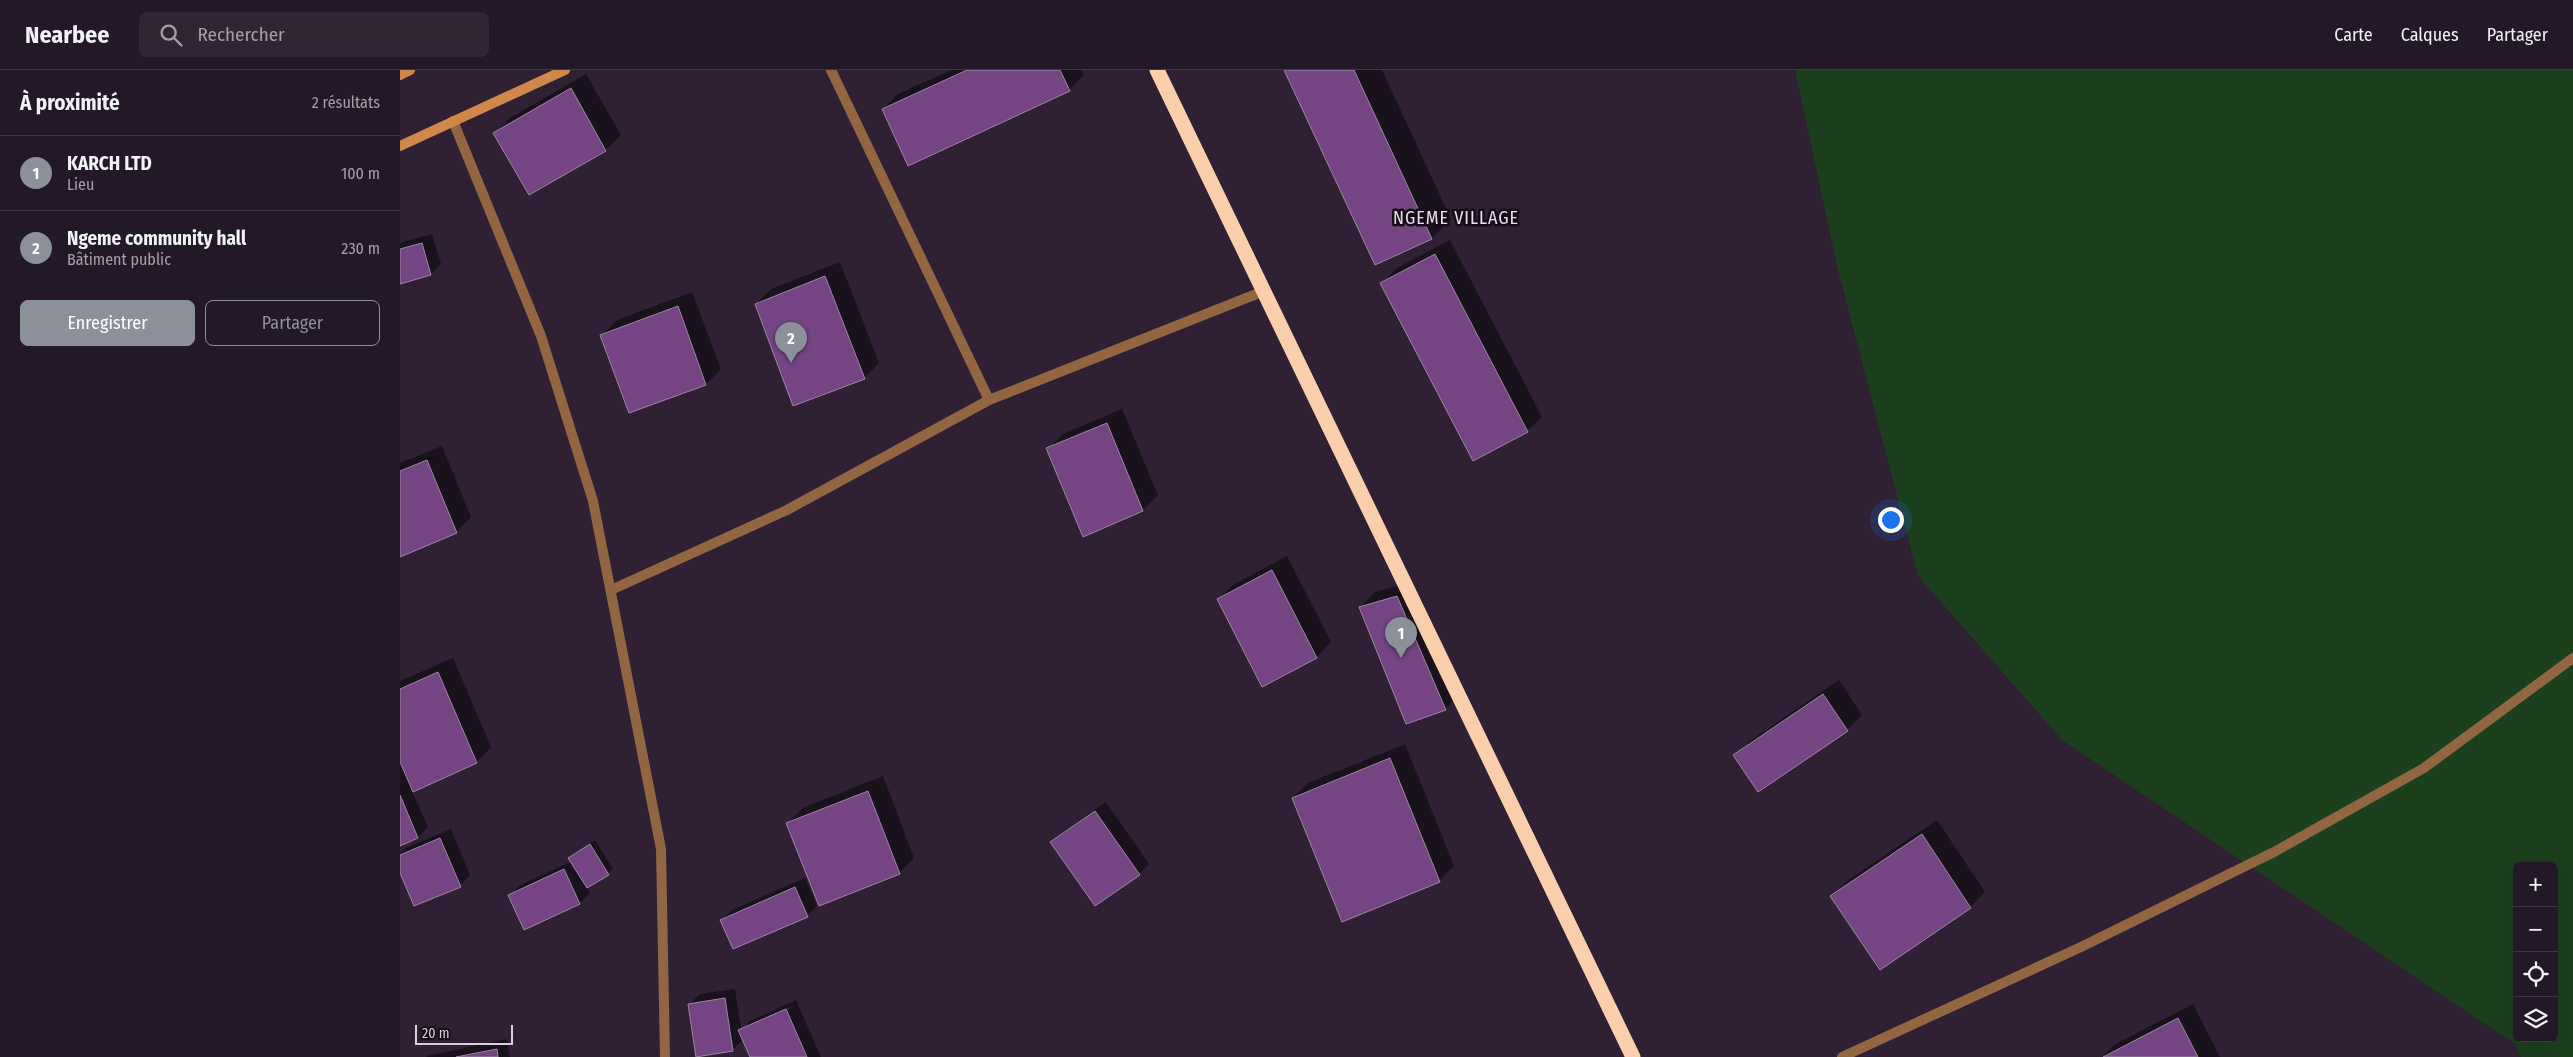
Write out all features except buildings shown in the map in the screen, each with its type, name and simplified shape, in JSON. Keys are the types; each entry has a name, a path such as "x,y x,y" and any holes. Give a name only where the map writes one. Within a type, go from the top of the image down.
{"highway":[{"path":"1157,70 1633,1057"}],"main road":[{"path":"400,75 410,70"},
{"path":"400,146 564,70"}],"street":[{"path":"830,70 989,400"},
{"path":"453,121 541,336 593,500 661,849 665,1057"},
{"path":"611,590 787,510 989,400 1264,291"},
{"path":"1842,1057 2081,947 2274,852 2424,768 2573,658"}],"green space":[{"path":"1795,70 2573,70 2573,1057 2521,1057 2515,1044 2062,740 1918,576 1837,266"}],"place":[{"name":"Ngeme community hall","path":"791,363"},
{"name":"KARCH LTD","path":"1401,658"}],"district":[{"name":"NGEME VILLAGE","path":"1456,218"}]}
